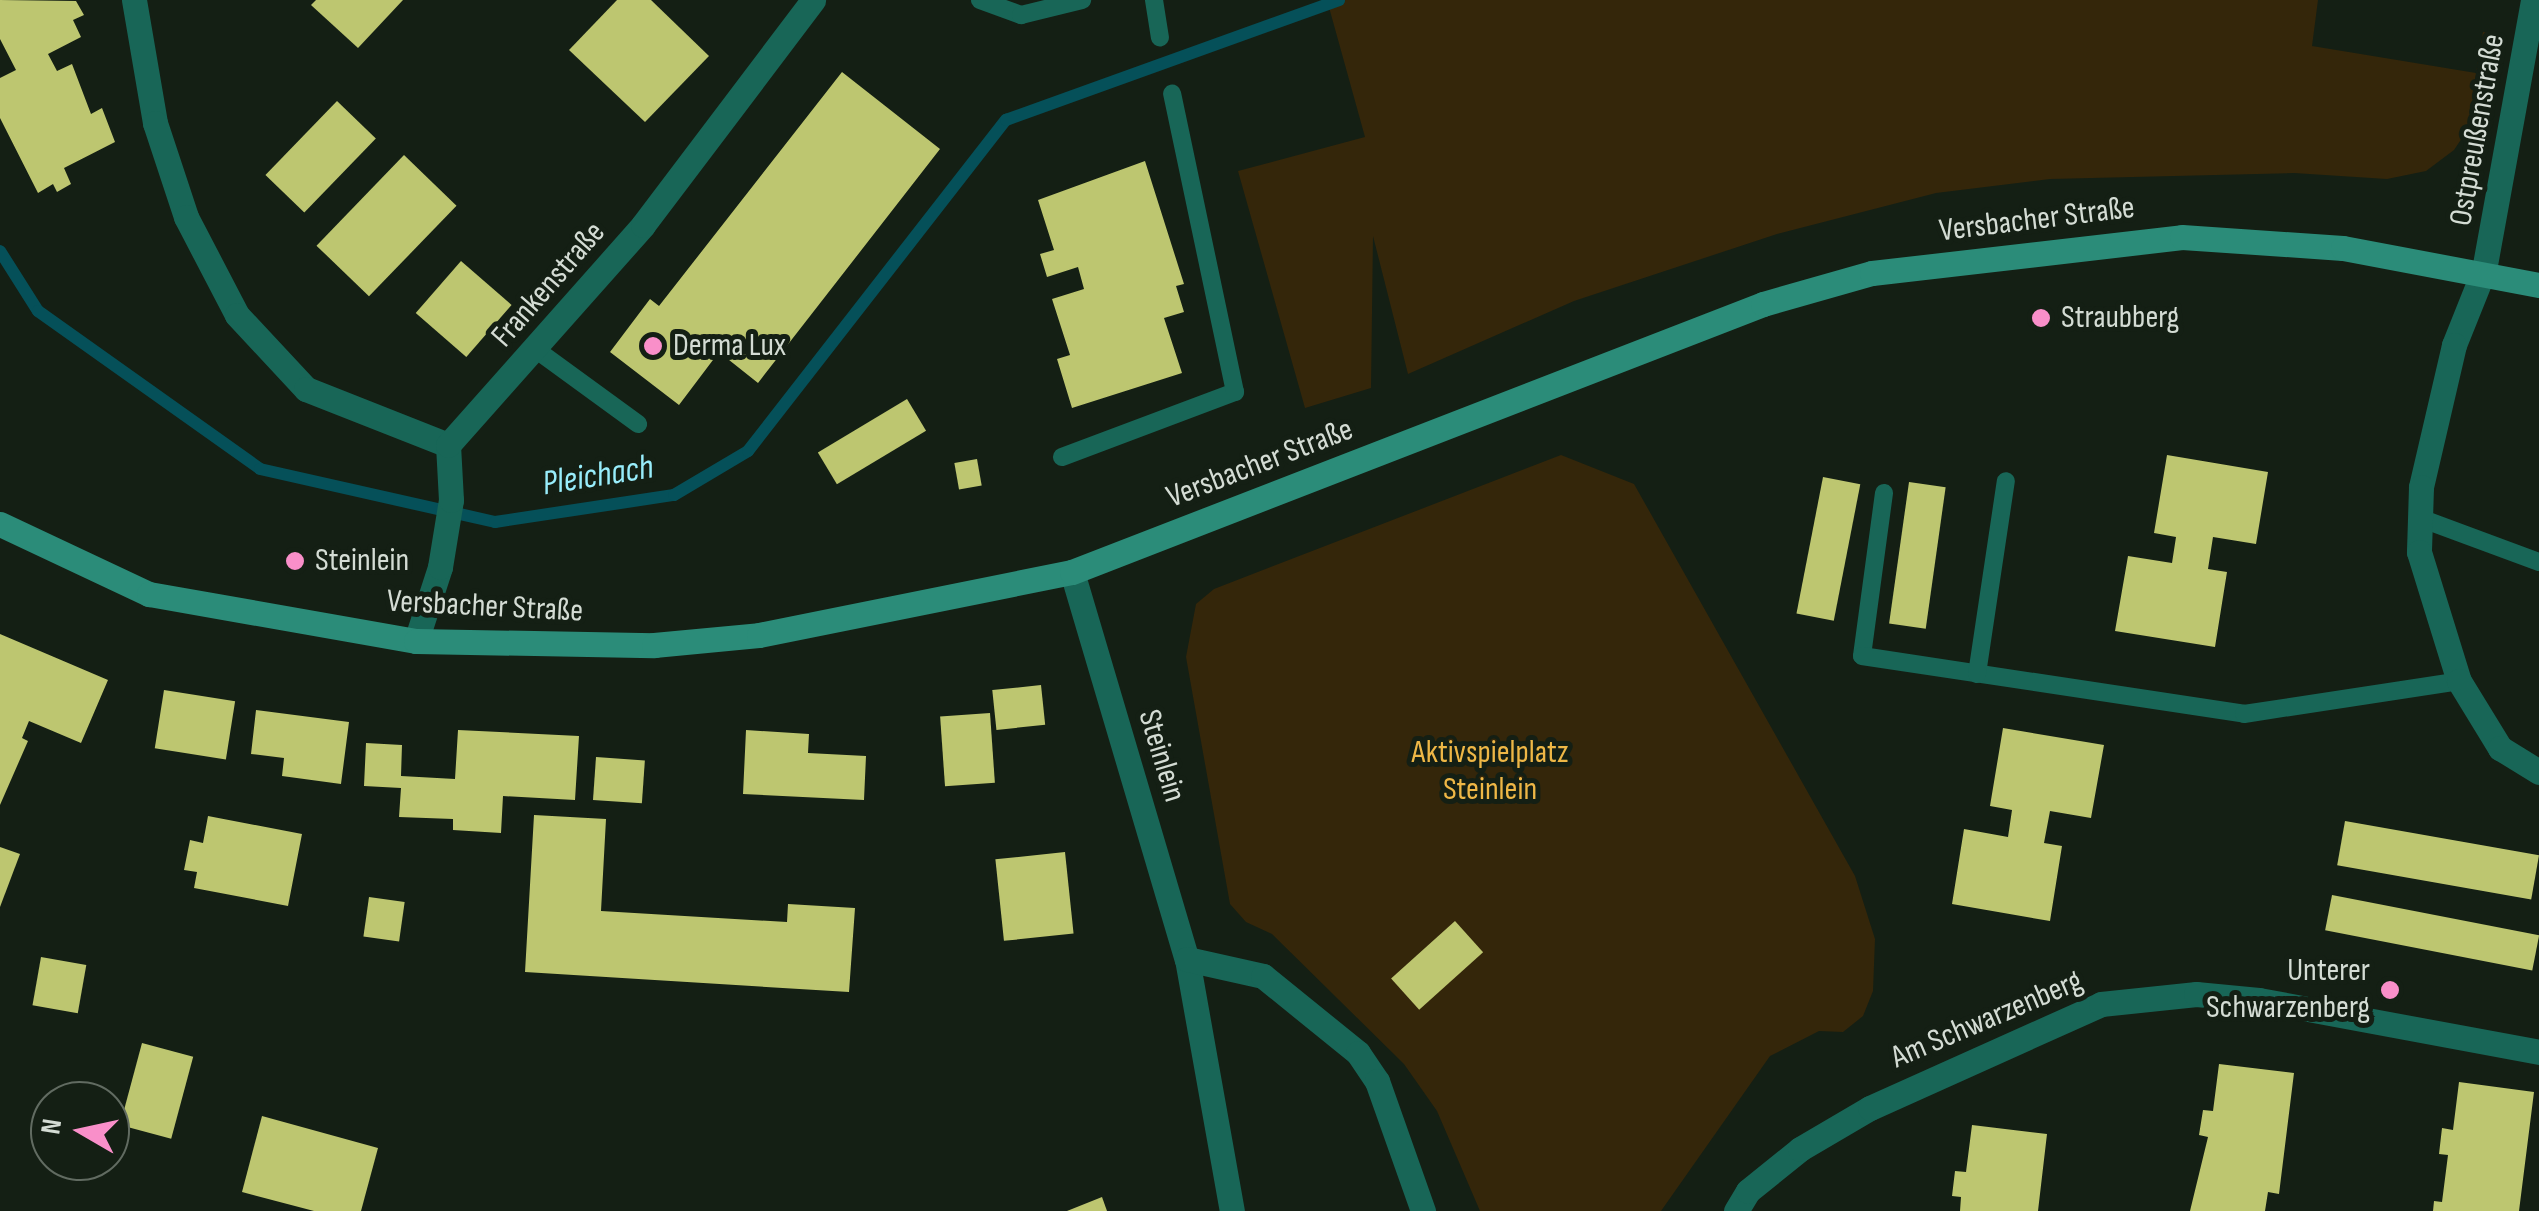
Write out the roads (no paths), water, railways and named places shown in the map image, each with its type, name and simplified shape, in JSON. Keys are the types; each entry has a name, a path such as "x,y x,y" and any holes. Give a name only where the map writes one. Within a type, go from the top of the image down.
{"main road":[{"name":"Versbacher Straße","path":"0,524 149,594 416,642 654,645 758,636 1072,572 1763,304 1872,273 2182,236 2343,248 2484,270 2539,286"}],"street":[{"path":"134,0 156,123 186,216 237,315 306,389 448,445 451,500 440,567 416,642"},
{"name":"Frankenstraße","path":"448,445 538,351 644,225 813,0"},
{"name":"Ostpreußenstraße","path":"2484,270 2533,0"},
{"path":"2484,270 2454,345 2421,487 2420,518 2429,598 2459,681 2500,748 2539,772"},
{"name":"Steinlein","path":"1072,572 1188,959 1232,1211"},
{"path":"1188,959 1263,976 1358,1054 1377,1081 1422,1211"},
{"name":"Am Schwarzenberg","path":"1736,1211 1748,1192 1800,1149 1870,1108 2102,1004 2196,994 2244,999 2539,1052"}],"lane":[{"path":"980,0 1021,15 1082,0"},
{"path":"1154,0 1160,38"},
{"path":"1062,457 1235,392 1172,94"},
{"path":"538,351 638,424"},
{"path":"1977,674 2006,481"},
{"path":"1884,492 1862,656 2244,714 2459,681"},
{"path":"2420,518 2539,562"}],"waterway":[{"name":"Pleichach","path":"0,251 38,311 260,469 495,522 674,495 748,451 1006,120 1339,0"}],"place":[{"name":"Straubberg","path":"2041,318"},
{"name":"Derma Lux","path":"653,346"},
{"name":"Steinlein","path":"295,561"},
{"name":"Unterer Schwarzenberg","path":"2390,990"}],"park label":[{"name":"Aktivspielplatz Steinlein","path":"1490,772"}]}
